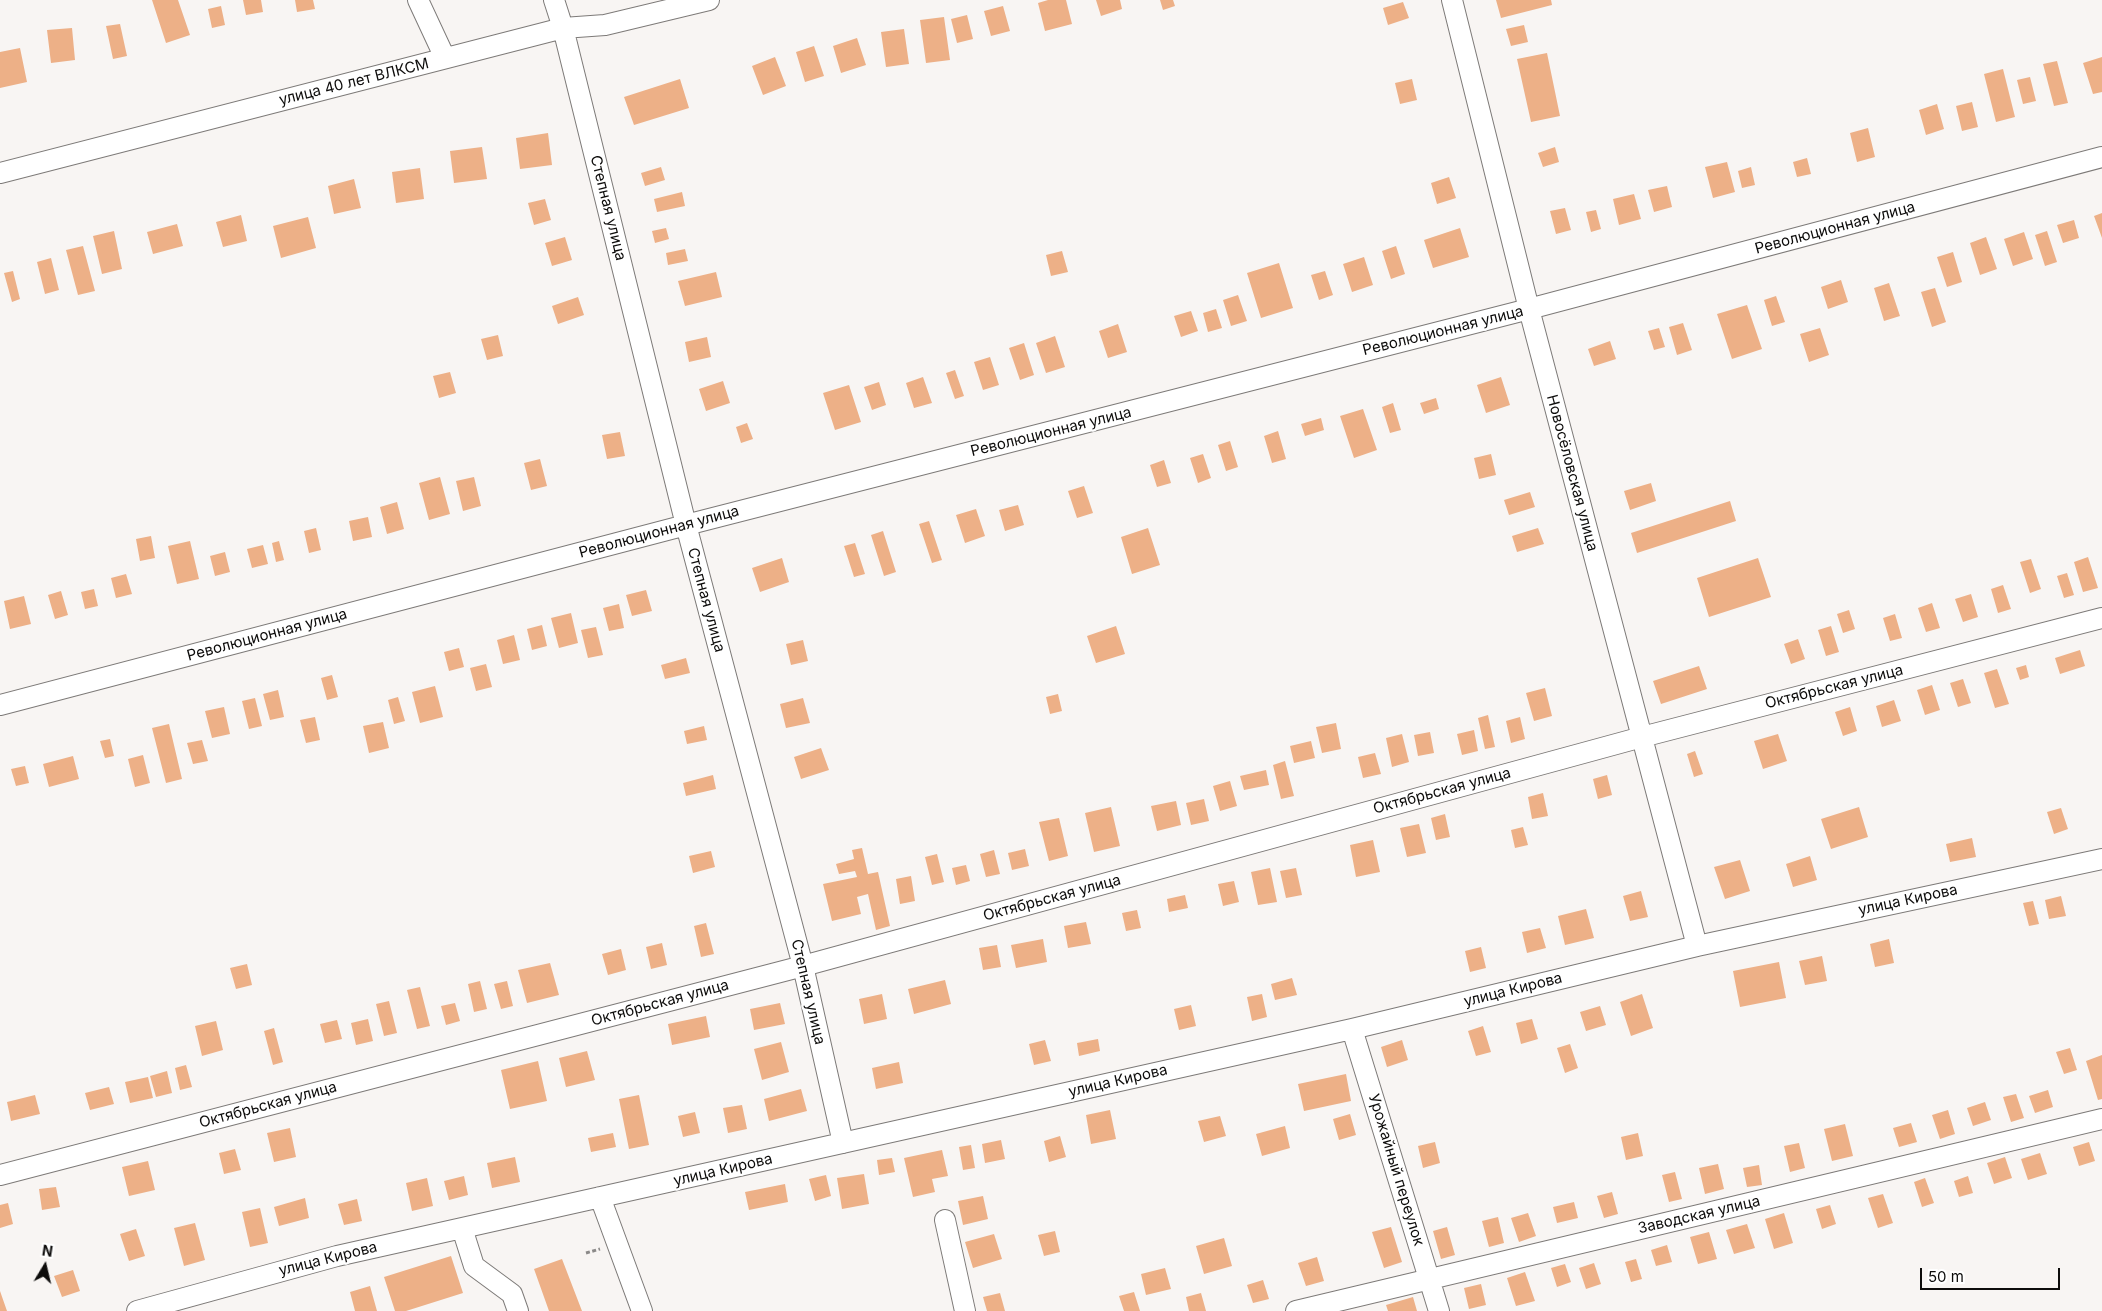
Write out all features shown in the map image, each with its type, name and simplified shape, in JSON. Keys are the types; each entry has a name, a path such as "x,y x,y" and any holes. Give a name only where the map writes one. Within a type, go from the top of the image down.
{"street":[{"path":"418,0 445,58"},
{"name":"Степная улица","path":"554,0 563,28 686,525 803,966 843,1143"},
{"name":"улица 40 лет ВЛКСМ","path":"0,173 563,28 605,25 709,0"},
{"name":"Новосёловская улица","path":"1452,0 1529,309 1697,946"},
{"name":"Революционная улица","path":"0,705 686,525 1529,309 2102,157"},
{"name":"Октябрьская улица","path":"0,1175 803,966 1642,737 2102,618"},
{"name":"улица Кирова","path":"137,1311 337,1256 1352,1029 1697,946 2102,859"},
{"name":"Урожайный переулок","path":"1352,1029 1439,1311"},
{"name":"Заводская улица","path":"1296,1311 2102,1119"},
{"path":"600,1198 642,1311"},
{"path":"945,1220 965,1311"},
{"path":"462,1228 474,1266 512,1294 518,1311"}],"building":[{"path":"152,0 178,0 190,35 166,43"},
{"path":"243,0 261,0 263,12 246,15"},
{"path":"295,0 313,0 315,9 297,12"},
{"path":"1048,0 1066,0 1072,24 1045,31 1038,3"},
{"path":"1096,0 1120,0 1122,9 1101,16"},
{"path":"1160,0 1173,0 1175,6 1163,10"},
{"path":"1496,0 1551,0 1552,5 1501,18"},
{"path":"1403,2 1409,18 1388,25 1383,8"},
{"path":"221,6 225,25 212,28 208,9"},
{"path":"1003,6 1010,31 991,36 984,11"},
{"path":"967,15 973,39 957,43 951,19"},
{"path":"944,17 950,60 926,63 920,20"},
{"path":"120,24 127,56 113,59 106,26"},
{"path":"1524,25 1528,42 1511,46 1506,29"},
{"path":"72,28 75,60 51,63 47,30"},
{"path":"904,29 909,64 886,67 881,32"},
{"path":"857,38 866,65 841,73 833,46"},
{"path":"814,46 824,76 805,82 796,52"},
{"path":"20,48 27,82 0,88 0,52"},
{"path":"1547,53 1560,116 1531,122 1517,59"},
{"path":"775,57 786,86 763,95 752,66"},
{"path":"2102,57 2102,92 2093,94 2083,63"},
{"path":"2057,61 2068,103 2054,106 2043,64"},
{"path":"2003,69 2015,117 1996,122 1984,74"},
{"path":"2030,77 2036,101 2023,104 2017,80"},
{"path":"680,79 689,108 634,125 624,97"},
{"path":"1412,79 1417,100 1400,104 1395,83"},
{"path":"1972,102 1978,127 1962,131 1956,106"},
{"path":"1937,104 1944,129 1926,135 1919,110"},
{"path":"1868,128 1875,157 1857,162 1850,133"},
{"path":"548,133 552,165 520,169 516,138"},
{"path":"482,147 487,179 454,183 450,151"},
{"path":"1555,147 1559,162 1543,167 1538,153"},
{"path":"1807,158 1811,174 1797,177 1793,162"},
{"path":"1727,162 1735,192 1713,198 1705,167"},
{"path":"661,167 665,180 645,186 641,173"},
{"path":"1751,167 1755,185 1742,188 1738,171"},
{"path":"420,168 424,199 396,203 392,172"},
{"path":"1449,177 1456,198 1437,204 1431,183"},
{"path":"354,179 361,208 334,214 328,186"},
{"path":"1667,186 1672,207 1654,212 1648,190"},
{"path":"682,192 685,206 657,212 654,199"},
{"path":"1634,194 1641,219 1619,225 1613,199"},
{"path":"545,199 551,220 534,225 528,203"},
{"path":"1565,208 1571,230 1556,234 1550,211"},
{"path":"1596,210 1601,229 1591,232 1586,212"},
{"path":"2102,213 2102,238 2094,216"},
{"path":"241,215 247,241 223,247 216,222"},
{"path":"308,217 316,248 281,258 273,226"},
{"path":"2074,220 2079,238 2063,243 2057,225"},
{"path":"177,224 183,246 153,254 147,232"},
{"path":"666,228 669,239 655,243 652,231"},
{"path":"1460,228 1469,257 1433,268 1424,240"},
{"path":"114,231 122,269 102,274 93,236"},
{"path":"2047,231 2057,262 2045,266 2035,235"},
{"path":"2024,232 2033,259 2013,266 2004,239"},
{"path":"565,237 572,260 552,266 545,243"},
{"path":"1986,237 1997,269 1980,275 1970,243"},
{"path":"83,246 95,291 78,295 66,250"},
{"path":"1396,246 1405,274 1391,279 1382,251"},
{"path":"685,249 688,261 668,265 666,253"},
{"path":"1062,251 1068,272 1051,276 1046,255"},
{"path":"1953,252 1962,282 1947,287 1937,257"},
{"path":"1364,257 1373,285 1352,292 1343,264"},
{"path":"51,258 59,290 45,294 37,262"},
{"path":"1279,263 1293,308 1261,318 1247,273"},
{"path":"13,271 20,299 12,302 4,273"},
{"path":"1325,271 1333,295 1319,300 1311,275"},
{"path":"716,272 722,297 685,306 678,281"},
{"path":"1841,280 1848,302 1828,309 1821,287"},
{"path":"1889,283 1900,316 1884,321 1874,288"},
{"path":"1935,288 1946,322 1932,327 1921,292"},
{"path":"1238,295 1247,321 1231,326 1223,300"},
{"path":"1776,296 1785,322 1772,326 1764,300"},
{"path":"578,297 584,315 558,324 552,306"},
{"path":"1747,305 1762,349 1732,359 1717,314"},
{"path":"1216,309 1222,328 1208,332 1203,313"},
{"path":"1191,311 1198,331 1181,337 1174,316"},
{"path":"1683,323 1692,350 1677,355 1669,327"},
{"path":"1118,324 1127,352 1108,358 1099,331"},
{"path":"1659,328 1665,347 1654,350 1648,331"},
{"path":"1820,328 1829,355 1809,362 1800,334"},
{"path":"498,335 503,356 487,360 481,339"},
{"path":"1055,336 1065,367 1046,373 1036,343"},
{"path":"707,337 711,357 689,362 685,342"},
{"path":"1610,341 1616,359 1594,366 1588,349"},
{"path":"1024,343 1034,375 1020,380 1009,348"},
{"path":"990,357 999,385 983,390 974,362"},
{"path":"955,370 964,396 955,399 946,373"},
{"path":"450,372 456,393 439,398 433,376"},
{"path":"923,377 932,403 914,408 906,383"},
{"path":"1501,377 1510,405 1486,413 1477,385"},
{"path":"723,381 730,403 706,411 699,389"},
{"path":"879,382 886,405 872,410 864,387"},
{"path":"849,385 861,422 835,430 823,393"},
{"path":"1436,398 1439,409 1424,414 1420,403"},
{"path":"1393,403 1401,430 1390,433 1382,407"},
{"path":"1363,409 1377,450 1354,458 1340,416"},
{"path":"1321,418 1324,430 1305,436 1301,424"},
{"path":"747,423 753,439 741,443 736,427"},
{"path":"1278,431 1286,459 1272,463 1264,436"},
{"path":"620,432 625,456 607,459 602,435"},
{"path":"1230,441 1238,467 1226,471 1218,445"},
{"path":"1203,454 1211,478 1198,483 1190,458"},
{"path":"1491,454 1496,475 1479,479 1474,458"},
{"path":"540,459 547,486 531,490 524,463"},
{"path":"1164,460 1171,483 1157,487 1150,465"},
{"path":"440,477 450,514 429,520 419,483"},
{"path":"474,477 481,506 463,511 456,481"},
{"path":"1651,483 1656,501 1630,510 1624,491"},
{"path":"1084,486 1093,513 1077,518 1068,491"},
{"path":"1530,492 1535,507 1509,515 1504,500"},
{"path":"1730,501 1736,521 1637,553 1631,533"},
{"path":"397,502 404,529 387,534 380,507"},
{"path":"1018,505 1024,525 1005,531 999,510"},
{"path":"976,509 985,536 965,543 956,515"},
{"path":"368,517 372,537 353,541 349,521"},
{"path":"929,521 942,560 932,563 919,524"},
{"path":"316,528 321,550 309,553 304,531"},
{"path":"1148,528 1160,565 1132,574 1121,537"},
{"path":"1538,528 1544,544 1517,552 1512,536"},
{"path":"883,531 896,572 884,576 871,535"},
{"path":"151,536 155,558 140,561 136,539"},
{"path":"190,541 199,579 177,584 168,546"},
{"path":"279,541 284,560 276,562 272,543"},
{"path":"855,543 865,574 854,577 844,546"},
{"path":"263,545 268,564 252,568 247,549"},
{"path":"225,552 230,572 215,576 210,556"},
{"path":"2088,557 2098,588 2083,592 2074,562"},
{"path":"782,558 789,582 760,592 752,568"},
{"path":"1758,558 1771,597 1709,617 1697,578"},
{"path":"2031,559 2041,589 2030,593 2020,562"},
{"path":"2067,573 2074,595 2064,598 2057,576"},
{"path":"126,574 132,594 116,598 111,578"},
{"path":"2003,585 2011,609 1998,613 1991,589"},
{"path":"94,589 98,606 85,609 81,592"},
{"path":"646,590 652,611 632,616 626,595"},
{"path":"61,591 68,615 55,619 48,595"},
{"path":"1971,594 1978,617 1963,622 1955,599"},
{"path":"24,596 31,624 10,629 4,601"},
{"path":"1932,603 1940,628 1926,632 1918,608"},
{"path":"619,604 624,628 609,631 603,608"},
{"path":"1849,610 1855,629 1843,633 1837,614"},
{"path":"571,613 578,643 559,648 551,618"},
{"path":"1895,614 1902,638 1890,641 1883,618"},
{"path":"542,625 547,646 532,650 527,629"},
{"path":"1116,626 1125,654 1096,663 1087,636"},
{"path":"1831,626 1839,652 1826,656 1818,630"},
{"path":"596,627 603,655 588,658 581,630"},
{"path":"514,635 520,660 503,664 497,640"},
{"path":"1798,639 1805,659 1791,664 1784,644"},
{"path":"803,640 808,661 791,665 786,644"},
{"path":"459,648 464,667 449,671 444,652"},
{"path":"2080,650 2085,666 2060,674 2055,658"},
{"path":"686,658 690,673 665,679 661,665"},
{"path":"486,664 492,687 476,691 470,668"},
{"path":"2026,665 2029,677 2020,680 2016,668"},
{"path":"1699,666 1707,689 1661,704 1653,681"},
{"path":"1997,669 2009,704 1995,708 1984,673"},
{"path":"332,675 338,697 327,700 321,678"},
{"path":"1963,679 1971,703 1958,707 1950,683"},
{"path":"1932,685 1940,710 1925,715 1917,690"},
{"path":"435,686 443,717 420,723 412,692"},
{"path":"1545,688 1552,716 1534,721 1526,693"},
{"path":"278,690 284,717 270,720 263,694"},
{"path":"1058,694 1062,711 1050,714 1046,697"},
{"path":"398,697 405,721 394,724 388,700"},
{"path":"255,698 262,726 249,729 242,701"},
{"path":"803,698 810,723 786,728 780,704"},
{"path":"1894,700 1901,721 1882,727 1876,706"},
{"path":"224,707 230,734 212,738 205,711"},
{"path":"1850,707 1857,731 1843,736 1835,712"},
{"path":"1488,715 1495,747 1485,749 1478,718"},
{"path":"315,717 320,740 306,743 300,720"},
{"path":"1520,717 1525,739 1511,743 1506,721"},
{"path":"383,722 389,748 369,753 363,726"},
{"path":"1336,723 1341,749 1322,753 1316,727"},
{"path":"169,724 182,779 166,783 152,728"},
{"path":"704,726 707,740 687,744 684,731"},
{"path":"1474,730 1478,751 1462,755 1457,734"},
{"path":"1430,732 1434,753 1418,756 1414,735"},
{"path":"1402,734 1409,762 1392,767 1386,738"},
{"path":"1778,734 1787,761 1763,769 1754,741"},
{"path":"110,739 114,756 105,758 100,741"},
{"path":"202,740 208,761 193,764 187,743"},
{"path":"1311,741 1315,758 1294,763 1290,746"},
{"path":"821,748 829,770 801,779 794,757"},
{"path":"1695,751 1703,774 1694,777 1687,754"},
{"path":"1375,753 1381,774 1363,778 1358,757"},
{"path":"143,755 150,783 135,787 128,759"},
{"path":"73,756 79,779 49,787 43,764"},
{"path":"1285,761 1294,796 1281,799 1273,765"},
{"path":"25,766 29,783 16,786 11,769"},
{"path":"1266,770 1269,785 1244,790 1240,776"},
{"path":"713,775 716,789 686,796 683,783"},
{"path":"1607,775 1612,795 1598,799 1593,779"},
{"path":"1230,781 1237,806 1220,811 1213,786"},
{"path":"1543,793 1548,816 1532,819 1528,797"},
{"path":"1204,799 1209,821 1191,825 1186,803"},
{"path":"1176,801 1181,825 1157,831 1151,806"},
{"path":"1111,807 1120,846 1094,852 1085,813"},
{"path":"1859,807 1868,837 1831,849 1821,819"},
{"path":"2061,808 2068,829 2054,834 2047,812"},
{"path":"1445,814 1450,837 1436,840 1431,818"},
{"path":"1059,818 1068,856 1049,861 1039,822"},
{"path":"1419,824 1426,853 1407,857 1400,828"},
{"path":"1523,827 1528,845 1515,848 1511,830"},
{"path":"1972,838 1976,857 1950,862 1946,844"},
{"path":"1373,840 1380,872 1356,877 1350,845"},
{"path":"862,848 868,874 878,872 890,926 876,930 868,894 857,897 861,914 832,921 823,884 857,877 855,871 839,874 836,864 854,859 852,850"},
{"path":"1025,849 1029,866 1012,870 1008,853"},
{"path":"994,850 1000,874 986,877 980,854"},
{"path":"711,851 715,867 693,873 689,856"},
{"path":"937,854 944,882 932,885 925,857"},
{"path":"1810,856 1817,880 1793,887 1786,864"},
{"path":"1740,860 1750,891 1725,899 1714,867"},
{"path":"966,865 970,881 956,885 952,868"},
{"path":"1270,868 1277,902 1258,905 1251,872"},
{"path":"1296,868 1302,895 1286,898 1280,871"},
{"path":"911,876 915,901 900,904 896,879"},
{"path":"1234,881 1239,902 1223,906 1218,884"},
{"path":"1641,891 1648,917 1630,921 1623,896"},
{"path":"1185,895 1188,908 1169,912 1167,899"},
{"path":"2061,896 2066,916 2049,919 2045,900"},
{"path":"2033,901 2039,924 2029,926 2023,903"},
{"path":"1586,909 1594,938 1565,945 1558,916"},
{"path":"1137,910 1141,928 1126,931 1122,913"},
{"path":"1086,922 1091,944 1068,948 1064,926"},
{"path":"706,923 714,954 701,957 694,926"},
{"path":"1540,928 1546,948 1527,953 1522,932"},
{"path":"1043,939 1047,962 1016,968 1011,945"},
{"path":"1889,939 1894,963 1875,967 1870,944"},
{"path":"662,943 667,965 651,969 646,947"},
{"path":"997,945 1001,967 983,970 979,948"},
{"path":"1481,947 1486,968 1470,972 1465,951"},
{"path":"621,949 626,970 608,975 602,954"},
{"path":"1822,956 1827,981 1805,985 1799,961"},
{"path":"1779,962 1786,998 1740,1007 1733,971"},
{"path":"550,963 559,995 527,1003 518,970"},
{"path":"247,964 252,985 236,989 230,968"},
{"path":"1292,978 1297,995 1275,1000 1271,984"},
{"path":"945,980 951,1004 914,1014 908,989"},
{"path":"480,981 487,1009 474,1012 468,984"},
{"path":"507,981 513,1006 501,1009 494,984"},
{"path":"420,987 430,1026 417,1029 407,990"},
{"path":"882,994 887,1019 864,1024 859,999"},
{"path":"1262,994 1267,1017 1252,1021 1247,997"},
{"path":"1642,994 1653,1028 1631,1036 1620,1002"},
{"path":"389,1001 397,1033 384,1036 376,1004"},
{"path":"455,1003 460,1021 446,1025 441,1006"},
{"path":"780,1003 785,1024 754,1030 750,1009"},
{"path":"1191,1005 1196,1026 1179,1030 1174,1009"},
{"path":"1600,1006 1606,1025 1586,1031 1580,1012"},
{"path":"706,1016 710,1037 672,1045 668,1024"},
{"path":"368,1019 373,1041 356,1045 351,1023"},
{"path":"1532,1019 1538,1039 1521,1044 1516,1023"},
{"path":"337,1020 342,1039 325,1043 320,1024"},
{"path":"216,1021 223,1050 202,1056 195,1026"},
{"path":"1483,1026 1491,1052 1476,1056 1468,1031"},
{"path":"274,1028 283,1062 273,1065 264,1031"},
{"path":"1098,1039 1100,1051 1079,1056 1077,1043"},
{"path":"1045,1040 1051,1061 1034,1065 1029,1044"},
{"path":"1402,1040 1408,1060 1387,1067 1381,1047"},
{"path":"781,1042 789,1072 762,1080 754,1049"},
{"path":"1570,1044 1578,1068 1565,1073 1557,1048"},
{"path":"2070,1048 2077,1070 2064,1074 2056,1052"},
{"path":"587,1051 595,1080 566,1087 559,1058"},
{"path":"2102,1055 2102,1099 2098,1100 2086,1061"},
{"path":"538,1061 547,1101 510,1109 501,1070"},
{"path":"899,1062 903,1083 876,1089 872,1068"},
{"path":"186,1065 192,1087 180,1090 175,1068"},
{"path":"167,1071 172,1093 156,1097 150,1076"},
{"path":"1346,1074 1351,1101 1304,1111 1298,1084"},
{"path":"148,1077 153,1098 130,1103 125,1082"},
{"path":"109,1087 114,1104 90,1110 85,1093"},
{"path":"801,1089 807,1111 769,1121 764,1099"},
{"path":"2048,1090 2053,1107 2035,1113 2029,1096"},
{"path":"2016,1094 2024,1118 2011,1122 2003,1097"},
{"path":"35,1095 40,1114 11,1121 7,1102"},
{"path":"639,1095 649,1145 629,1149 619,1099"},
{"path":"1985,1102 1991,1120 1973,1126 1967,1108"},
{"path":"742,1105 747,1129 728,1133 723,1108"},
{"path":"1110,1110 1116,1139 1091,1144 1086,1115"},
{"path":"1948,1110 1955,1134 1940,1139 1932,1115"},
{"path":"695,1112 700,1133 683,1137 678,1116"},
{"path":"1350,1114 1356,1135 1339,1140 1333,1119"},
{"path":"1220,1116 1226,1136 1204,1142 1198,1121"},
{"path":"1911,1123 1917,1142 1899,1147 1893,1128"},
{"path":"1845,1124 1853,1156 1832,1161 1824,1129"},
{"path":"1285,1126 1290,1148 1262,1156 1256,1134"},
{"path":"290,1128 296,1157 274,1162 267,1133"},
{"path":"613,1133 616,1147 591,1152 588,1138"},
{"path":"1638,1133 1643,1156 1626,1160 1621,1137"},
{"path":"1060,1136 1066,1157 1049,1162 1044,1141"},
{"path":"1001,1140 1005,1159 985,1163 982,1144"},
{"path":"1435,1142 1440,1163 1423,1168 1418,1146"},
{"path":"2089,1142 2095,1161 2079,1166 2073,1147"},
{"path":"1799,1143 1805,1168 1790,1172 1784,1146"},
{"path":"971,1145 975,1168 963,1170 959,1147"},
{"path":"235,1149 241,1170 224,1174 219,1153"},
{"path":"942,1150 948,1176 932,1179 935,1192 913,1197 904,1158"},
{"path":"2040,1153 2047,1174 2028,1180 2021,1159"},
{"path":"515,1157 520,1182 492,1188 487,1163"},
{"path":"2005,1157 2012,1178 1994,1184 1987,1163"},
{"path":"892,1158 895,1172 879,1175 877,1160"},
{"path":"148,1161 155,1190 129,1196 122,1167"},
{"path":"1718,1164 1724,1189 1705,1194 1699,1168"},
{"path":"1759,1165 1762,1185 1747,1187 1743,1168"},
{"path":"1675,1172 1682,1199 1669,1202 1662,1175"},
{"path":"864,1174 869,1204 842,1209 837,1178"},
{"path":"826,1175 831,1196 815,1201 809,1179"},
{"path":"464,1176 468,1195 449,1200 444,1181"},
{"path":"1968,1176 1973,1193 1959,1197 1954,1181"},
{"path":"427,1178 433,1206 412,1211 406,1183"},
{"path":"1925,1178 1934,1203 1922,1207 1914,1182"},
{"path":"785,1184 788,1202 749,1210 745,1192"},
{"path":"56,1187 60,1207 42,1210 39,1189"},
{"path":"1612,1192 1618,1214 1604,1218 1597,1196"},
{"path":"1883,1194 1893,1223 1878,1228 1868,1198"},
{"path":"983,1196 988,1219 963,1225 958,1201"},
{"path":"305,1198 309,1218 279,1226 274,1207"},
{"path":"357,1199 362,1221 344,1225 338,1204"},
{"path":"1574,1202 1578,1218 1557,1223 1553,1207"},
{"path":"8,1203 13,1224 0,1228 0,1205"},
{"path":"1830,1205 1836,1224 1822,1229 1816,1209"},
{"path":"260,1208 268,1243 250,1247 242,1212"},
{"path":"1528,1213 1536,1236 1519,1242 1511,1218"},
{"path":"1784,1213 1793,1243 1774,1249 1765,1219"},
{"path":"1498,1217 1504,1243 1489,1247 1482,1221"},
{"path":"195,1223 205,1260 184,1266 174,1228"},
{"path":"1747,1224 1755,1248 1734,1254 1726,1230"},
{"path":"1391,1227 1402,1262 1384,1268 1372,1232"},
{"path":"1447,1227 1455,1255 1441,1259 1433,1231"},
{"path":"136,1229 145,1256 129,1261 120,1234"},
{"path":"1055,1231 1060,1252 1044,1256 1038,1235"},
{"path":"1709,1232 1717,1259 1698,1264 1690,1237"},
{"path":"994,1234 1002,1259 973,1268 965,1242"},
{"path":"1224,1238 1232,1266 1204,1274 1196,1246"},
{"path":"1667,1245 1672,1262 1656,1266 1651,1250"},
{"path":"451,1256 463,1293 406,1311 395,1311 384,1277"},
{"path":"1317,1257 1324,1281 1306,1286 1298,1263"},
{"path":"562,1259 582,1311 549,1311 534,1269"},
{"path":"1636,1259 1642,1279 1631,1282 1625,1262"},
{"path":"1594,1263 1601,1284 1586,1289 1579,1268"},
{"path":"1565,1264 1571,1282 1557,1287 1551,1268"},
{"path":"1165,1268 1171,1289 1146,1295 1141,1274"},
{"path":"73,1270 80,1291 62,1297 54,1276"},
{"path":"1525,1272 1535,1301 1516,1306 1507,1278"},
{"path":"1263,1280 1269,1299 1253,1303 1247,1285"},
{"path":"1481,1284 1486,1305 1469,1309 1464,1288"},
{"path":"370,1286 377,1311 355,1311 350,1292"},
{"path":"0,1291 7,1311 0,1311"},
{"path":"1134,1292 1140,1311 1124,1311 1119,1296"},
{"path":"1000,1293 1005,1311 987,1311 983,1297"},
{"path":"1201,1293 1206,1311 1189,1311 1186,1297"},
{"path":"1413,1297 1417,1311 1388,1311 1386,1305"}]}
